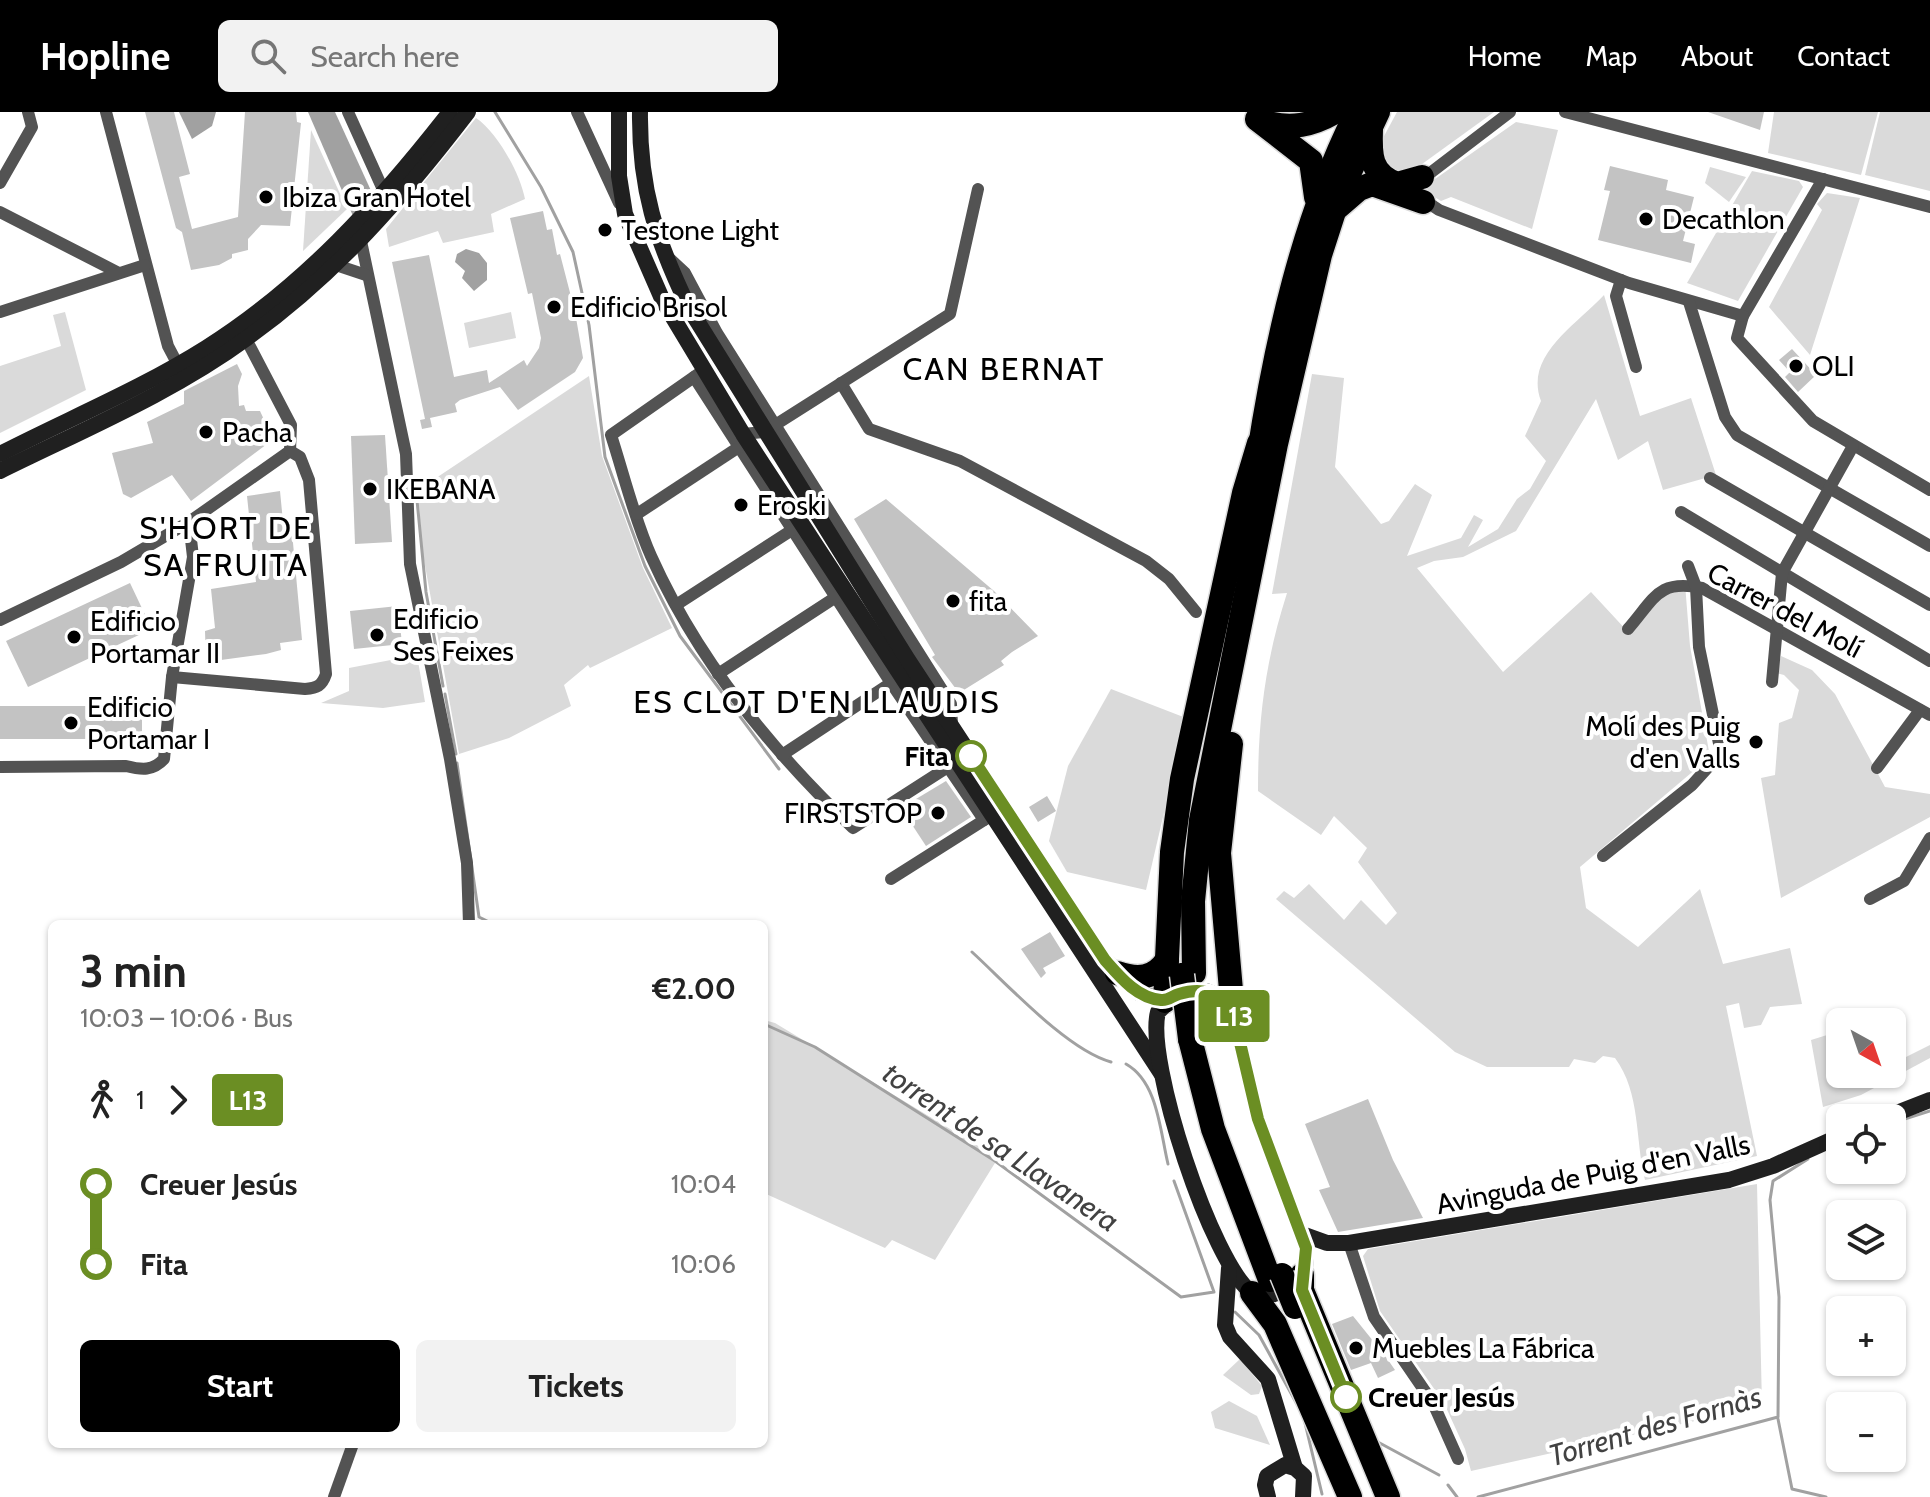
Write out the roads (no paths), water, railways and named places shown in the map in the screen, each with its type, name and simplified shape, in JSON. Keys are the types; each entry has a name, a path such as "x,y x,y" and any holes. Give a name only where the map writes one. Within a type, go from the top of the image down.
{"highway":[{"path":"1251,116 1284,127 1302,125 1335,112"},
{"path":"1251,116 1311,161 1324,210"},
{"path":"1369,116 1370,155 1377,172 1397,184 1422,177"},
{"path":"1233,1013 1219,853 1227,766 1273,428 1310,294 1324,210 1369,116"},
{"path":"1324,210 1372,184 1423,202"},
{"path":"1165,1001 1181,969 1193,901 1201,820 1276,444 1273,428"},
{"path":"1117,973 1141,978 1160,970 1181,969"},
{"path":"1181,969 1196,1038 1277,1280 1362,1497"},
{"path":"1277,1280 1275,1324 1350,1497"},
{"path":"1277,1280 1302,1290 1388,1497"},
{"path":"1289,1310 1375,1497"}],"main road":[{"path":"0,454 178,365 263,309 320,261 385,194 450,112"},
{"path":"0,471 205,366 246,339 361,241 468,112"},
{"path":"619,112 619,176 625,214 650,276 699,374 988,817 1161,1073"},
{"path":"640,112 642,181 663,252 689,308 770,429 953,728 1117,973 1139,993 1165,1001"},
{"path":"1229,1266 1277,1280 1302,1234 1258,1119 1233,1013 1221,997 1206,991 1175,995 1165,1001 1154,1024 1161,1073 1188,1166 1229,1266 1229,1290 1224,1305 1230,1337 1258,1366 1275,1395 1280,1427 1295,1468 1306,1482 1303,1497"},
{"path":"1906,1109 1930,1100"},
{"name":"Avinguda de Puig d'en Valls","path":"1302,1234 1327,1243 1349,1243 1729,1180 1773,1166 1826,1142"},
{"name":"Avinguda de Puig d'en Valls","path":"1224,1305 1349,1243"},
{"path":"1266,1488 1280,1427"},
{"path":"1266,1488 1285,1465 1295,1468"}],"street":[{"path":"0,183 32,127 28,112"},
{"path":"106,112 168,346 178,365 205,366"},
{"path":"348,112 385,194"},
{"path":"577,112 625,214"},
{"path":"1510,112 1422,177 1418,188 1423,202 1621,280 1743,316"},
{"path":"1565,112 1930,207"},
{"path":"1823,179 1743,316 1738,330 1741,345 1813,421 1930,490"},
{"path":"637,514 741,441 770,429 950,314 978,189"},
{"path":"0,212 117,272"},
{"path":"361,241 406,454 410,564 467,863 469,920"},
{"path":"0,312 145,265"},
{"path":"336,265 366,275"},
{"path":"1621,280 1616,296 1636,367"},
{"path":"1689,302 1732,430 1930,546"},
{"path":"246,339 291,425 290,451"},
{"path":"699,374 611,435 650,554 676,605 718,674 782,755 853,828 948,767"},
{"path":"841,383 869,429 960,461 1146,561 1169,579 1196,612"},
{"path":"741,441 792,530 891,683 948,767 988,817 891,879"},
{"path":"1772,682 1782,573 1853,446"},
{"path":"0,620 93,576 189,522 290,451"},
{"path":"172,677 305,689 316,688 323,683 326,674 309,480 300,457 290,451"},
{"path":"1710,478 1930,605"},
{"path":"1681,512 1930,661"},
{"path":"0,767 151,768 164,759 172,677 193,557 189,522"},
{"path":"676,605 792,530"},
{"path":"1603,856 1692,785 1721,753 1699,647 1696,587 1688,566"},
{"name":"Carrer del Molí","path":"1628,629 1662,590 1680,582 1696,587 1777,629 1925,712"},
{"path":"718,674 836,597"},
{"path":"782,755 891,683"},
{"path":"1877,768 1925,712"},
{"path":"1870,899 1904,881 1930,838"},
{"path":"1349,1243 1374,1317 1433,1403 1458,1459"},
{"path":"334,1497 352,1448"}],"waterway":[{"path":"495,112 541,187 573,252 589,325 605,457 645,566 680,636 779,769"},
{"name":"torrent de sa Llavanera","path":"416,490 426,592 443,686"},
{"name":"torrent de sa Llavanera","path":"445,694 456,754"},
{"name":"torrent de sa Llavanera","path":"457,763 479,917 485,920"},
{"path":"972,952 1057,1030 1094,1055 1111,1062"},
{"name":"torrent de sa Llavanera","path":"768,1026 815,1047 995,1161 1181,1297 1214,1292 1174,1181"},
{"path":"1126,1064 1137,1072 1151,1095 1168,1164"},
{"name":"Torrent des Fornàs","path":"1906,1119 1930,1111"},
{"name":"Torrent des Fornàs","path":"1478,1497 1778,1417 1779,1297 1770,1200 1773,1181 1808,1159"},
{"name":"torrent de sa Llavanera","path":"1235,1312 1259,1335 1298,1406"},
{"path":"1778,1419 1792,1489 1826,1497"},
{"path":"1305,1423 1322,1494"},
{"name":"torrent de sa Llavanera","path":"1376,1441 1439,1475"},
{"name":"torrent de sa Llavanera","path":"1448,1485 1457,1497"}],"place":[{"name":"Ibiza Gran Hotel","path":"266,197"},
{"name":"Decathlon","path":"1646,219"},
{"name":"Testone Light","path":"605,230"},
{"name":"Edificio Brisol","path":"554,307"},
{"name":"OLI","path":"1796,366"},
{"name":"Pacha","path":"206,432"},
{"name":"IKEBANA","path":"370,489"},
{"name":"Eroski","path":"741,505"},
{"name":"fita","path":"953,601"},
{"name":"Edificio Ses Feixes","path":"377,635"},
{"name":"Edificio Portamar II","path":"74,637"},
{"name":"Edificio Portamar I","path":"71,723"},
{"name":"Molí des Puig d'en Valls","path":"1756,742"},
{"name":"Fita","path":"971,756"},
{"name":"FIRSTSTOP","path":"938,813"},
{"name":"Muebles La Fábrica","path":"1356,1348"},
{"name":"Creuer Jesús","path":"1346,1397"}],"district":[{"name":"CAN BERNAT","path":"1004,368"},
{"name":"S'HORT DE SA FRUITA","path":"226,546"},
{"name":"ES CLOT D'EN LLAUDIS","path":"817,701"}]}
